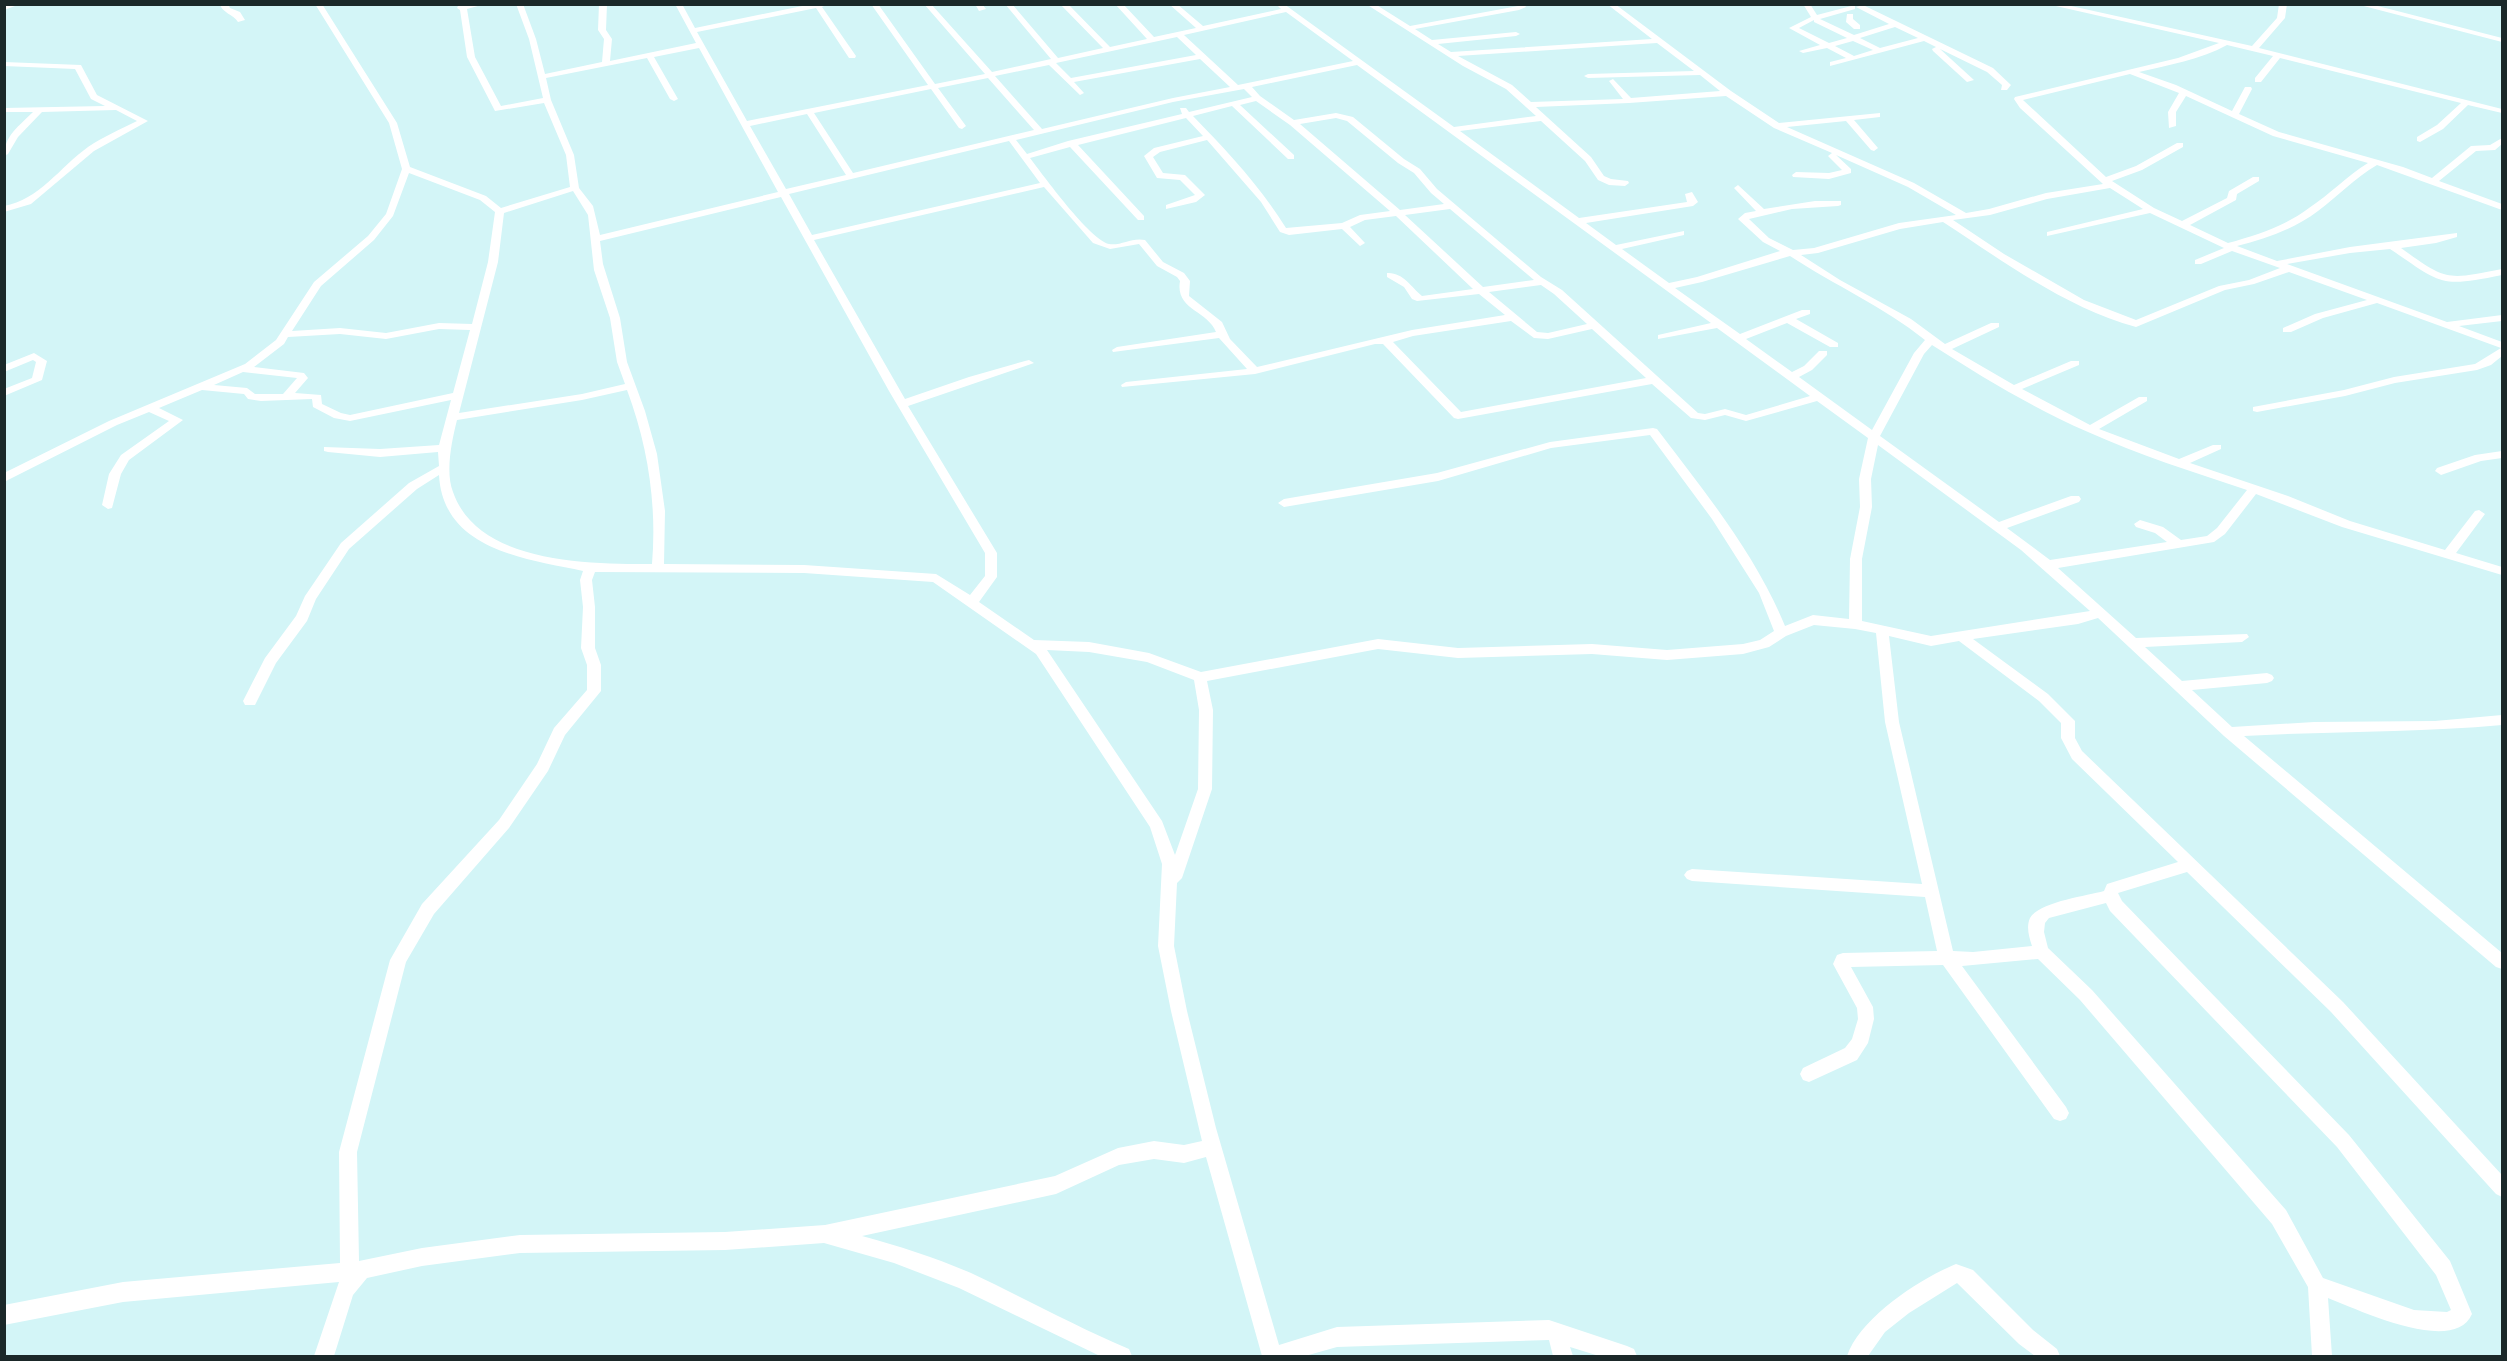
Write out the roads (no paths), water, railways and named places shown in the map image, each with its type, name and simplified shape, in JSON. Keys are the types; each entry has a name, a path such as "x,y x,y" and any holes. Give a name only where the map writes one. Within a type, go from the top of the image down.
{"street":[{"path":"4,8 12,4"},
{"path":"225,4 223,6 237,14 241,20"},
{"path":"4,478 113,423 242,369 280,342 317,284 370,238 390,214 406,169 393,123 318,4"},
{"path":"482,4 462,6 471,57 498,109 547,100"},
{"path":"519,4 529,25 547,100 570,155 576,188 587,199 593,210 598,264 617,327 622,362 643,418 658,489 661,537 658,567"},
{"path":"603,4 602,30 608,39 606,64"},
{"path":"678,4 902,404 991,553 992,577 972,602"},
{"path":"874,4 963,126"},
{"path":"927,4 1040,132"},
{"path":"1008,4 1080,93"},
{"path":"1063,4 1108,49"},
{"path":"1118,4 1153,40"},
{"path":"1172,4 1202,29"},
{"path":"1369,4 1509,87 1588,159 1601,178 1609,182 1625,183"},
{"path":"1410,28 1522,7 1520,4"},
{"path":"1610,4 1728,93 1777,126 1911,185 1963,215"},
{"path":"2050,4 2226,42 2502,111"},
{"path":"2254,49 2281,18 2283,4"},
{"path":"2359,4 2502,40"},
{"path":"692,31 821,5 852,56"},
{"path":"1852,58 1793,29 1810,12 1854,5 1990,70 2005,81 2007,85 2004,88"},
{"path":"745,124 1179,35 1283,7 2048,565 2229,732 2502,962"},
{"path":"1838,8 1850,16 1849,20 1883,28"},
{"path":"1810,12 1880,51"},
{"path":"1844,32 1864,23"},
{"path":"1803,51 1829,46 1896,24"},
{"path":"1432,42 1516,34"},
{"path":"1179,35 1241,87 1293,123 1398,213 1441,255 1534,334 1548,336 1594,326"},
{"path":"1833,64 1923,38"},
{"path":"1923,38 1956,65 1970,80"},
{"path":"1451,54 1657,41"},
{"path":"1841,42 1865,55"},
{"path":"2226,42 2214,49 2180,60 2018,99 2022,106 2107,183 2151,210 2230,247 2502,345"},
{"path":"542,77 700,45"},
{"path":"649,55 674,99"},
{"path":"2258,80 2278,55"},
{"path":"1069,81 1202,56"},
{"path":"596,239 1173,100 1359,63"},
{"path":"4,64 78,67 94,98 144,121 90,150 36,195 15,209 4,209"},
{"path":"2134,72 2286,138 2376,162 2502,207"},
{"path":"1588,76 1701,73"},
{"path":"1613,81 1629,101"},
{"path":"2234,115 2248,89"},
{"path":"2172,126 2172,112 2184,92"},
{"path":"1528,105 1629,101 1728,93"},
{"path":"1025,157 1257,98"},
{"path":"1173,100 1210,137 1265,201 1286,232 1344,226 1364,217 1454,206"},
{"path":"2420,139 2440,127 2467,102"},
{"path":"1233,103 1291,157"},
{"path":"4,110 117,108"},
{"path":"4,154 14,136 40,109"},
{"path":"810,112 850,176"},
{"path":"1293,123 1336,115 1345,116 1417,171 1434,191 1542,282 1558,292 1654,380 1699,417 1725,412 1746,418 1807,402 1819,396"},
{"path":"1777,126 1877,115"},
{"path":"1452,130 1542,118"},
{"path":"1849,119 1874,148"},
{"path":"1169,207 1193,200 1200,195 1182,177 1160,176 1148,156 1157,150 1210,137"},
{"path":"1011,139 1046,184 1100,243 1109,246 1142,242 1161,264 1181,275 1185,281 1183,291 1185,297 1218,324 1231,347 1255,371"},
{"path":"2433,181 2474,148 2492,148 2502,140"},
{"path":"1071,144 1141,218"},
{"path":"1668,286 1699,280 1781,254 1815,251 1876,232 1943,218 1990,212 2046,196 2107,183 2180,145"},
{"path":"1796,175 1829,176 1848,171 1832,156 1830,151"},
{"path":"2198,262 2230,247 2287,227 2314,209 2352,176 2376,162"},
{"path":"406,169 483,198 500,210"},
{"path":"2182,225 2230,200 2233,198 2232,193 2256,178"},
{"path":"810,238 1046,184"},
{"path":"500,210 576,188"},
{"path":"1738,188 1762,212"},
{"path":"1579,221 1690,204 1693,202 1689,194"},
{"path":"1838,203 1819,203 1762,212 1743,217 1743,219 1766,240 1907,321 1931,340 2013,389 2091,429 2346,524 2502,571"},
{"path":"500,210 493,262 444,448 446,491 461,519 484,540 516,553 590,568 804,569 936,578 1041,651 1157,825 1170,864 1166,946 1179,1011 1212,1147 1273,1356 1337,1336 1502,1330 1549,1330 1627,1356"},
{"path":"2050,234 2151,210"},
{"path":"1943,218 2001,256 2080,302 2136,324 2222,288 2251,282 2291,268"},
{"path":"1344,226 1360,243"},
{"path":"1616,248 1682,233"},
{"path":"2278,264 2350,250 2392,246 2454,235"},
{"path":"2392,246 2444,279 2502,272"},
{"path":"1390,275 1408,285 1416,297 1421,299 1542,282"},
{"path":"2287,330 2319,315 2377,300"},
{"path":"1739,338 1806,312"},
{"path":"1126,385 1255,371 1412,333 1514,317"},
{"path":"2445,325 2502,318"},
{"path":"1788,319 1834,345"},
{"path":"1662,337 1720,324"},
{"path":"1945,348 1995,325"},
{"path":"285,334 340,331 386,336 439,326 477,327"},
{"path":"1117,350 1224,334"},
{"path":"1855,624 1856,559 1866,507 1865,479 1874,436 1918,353 1931,340"},
{"path":"1386,341 1458,416 1654,380"},
{"path":"2257,409 2345,393 2394,380 2477,367 2487,363 2502,351"},
{"path":"1792,377 1808,368 1822,353"},
{"path":"4,369 34,356 42,361 37,380 4,393"},
{"path":"902,404 1029,363"},
{"path":"2013,389 2075,363"},
{"path":"242,369 300,375 303,378 286,397"},
{"path":"453,417 610,393 632,386"},
{"path":"202,387 247,391 252,397 314,396 317,397 316,405 338,416 350,418 458,395"},
{"path":"2091,429 2143,399"},
{"path":"108,505 115,474 125,458 177,420 150,408"},
{"path":"1284,503 1438,477 1550,445 1653,431 1716,516 1765,593 1781,633"},
{"path":"2179,463 2217,447"},
{"path":"328,448 380,453 444,448"},
{"path":"2441,471 2479,458 2502,455"},
{"path":"250,701 270,661 302,618 310,599 345,546 412,486 445,467"},
{"path":"2048,565 2210,539 2221,531 2253,490"},
{"path":"1998,527 2075,499"},
{"path":"2448,555 2479,514"},
{"path":"2140,524 2159,530 2180,545"},
{"path":"324,1356 345,1290 356,1271 348,1152 398,960 428,909 504,824 543,766 559,732 594,691 594,665 588,648 589,607 586,580 590,568"},
{"path":"1030,644 1089,647 1149,658 1200,677 1378,644 1458,653 1592,649 1666,655 1743,649 1764,644 1781,633 1813,620 1855,624 1931,641 2078,619 2100,613"},
{"path":"1882,630 1892,722 1947,958 2060,1113"},
{"path":"1962,637 1979,653 2014,675 2058,710 2068,721 2068,738 2077,755 2337,1007 2502,1188"},
{"path":"2133,644 2242,637"},
{"path":"1168,907 1177,866 1205,789 1206,710 1200,677"},
{"path":"2178,686 2267,678"},
{"path":"2229,732 2314,727 2434,726 2502,720"},
{"path":"2189,865 2112,889 2110,896 2116,906 2343,1141 2443,1268 2462,1314 2449,1322 2414,1320 2318,1285"},
{"path":"1692,874 1932,891"},
{"path":"2110,896 2044,913 2037,921 2036,932 2042,952 2086,995 2279,1216 2318,1285 2322,1356"},
{"path":"1809,1074 1851,1054 1860,1043 1866,1019 1865,1007 1841,964 1844,960 1972,959 2042,952"},
{"path":"4,1315 123,1293 356,1271 422,1257 520,1244 725,1241 824,1234 1056,1185 1118,1157 1154,1150 1184,1154 1212,1147"},
{"path":"824,1234 894,1254 964,1280 1072,1334 1122,1356"},
{"path":"1857,1356 1878,1325 1902,1306 1956,1273 1966,1277 2025,1337 2050,1356"},
{"path":"1557,1333 1563,1356"}]}
